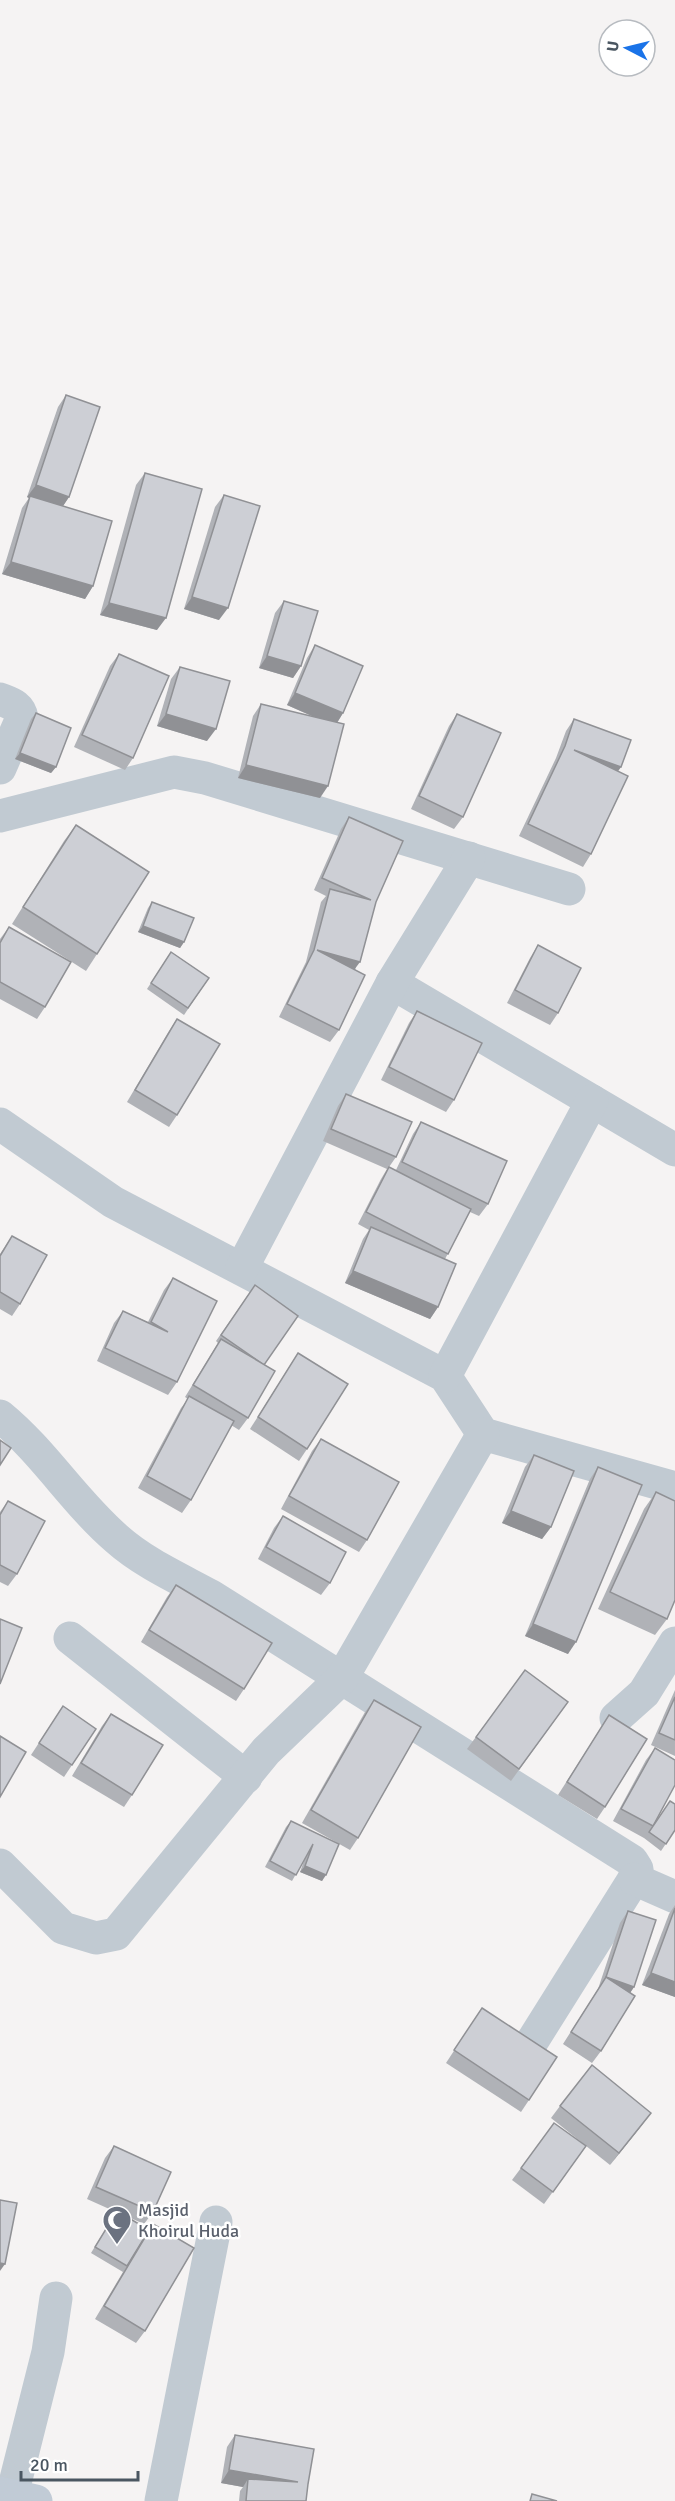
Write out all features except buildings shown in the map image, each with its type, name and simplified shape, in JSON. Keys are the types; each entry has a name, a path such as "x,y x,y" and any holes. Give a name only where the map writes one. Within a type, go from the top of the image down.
{"street":[{"path":"0,699 15,705 20,710 21,717 0,768"},
{"path":"0,816 174,772 205,778 568,889"},
{"path":"242,1268 392,983 469,858"},
{"path":"392,983 675,1150"},
{"path":"445,1376 592,1101"},
{"path":"0,1124 113,1202 445,1376 483,1434 675,1488"},
{"path":"0,1416 17,1430 100,1524 139,1556 211,1596 632,1861 637,1869 634,1879 533,2040"},
{"path":"0,1865 63,1928 96,1938 116,1934 266,1751 342,1678 483,1434"},
{"path":"70,1638 246,1777"},
{"path":"616,1718 644,1693 675,1643"},
{"path":"634,1879 675,1897"},
{"path":"161,2501 216,2222"},
{"path":"16,2496 48,2352 56,2298"}],"place":[{"name":"Masjid Khoirul Huda","path":"117,2246"}]}
